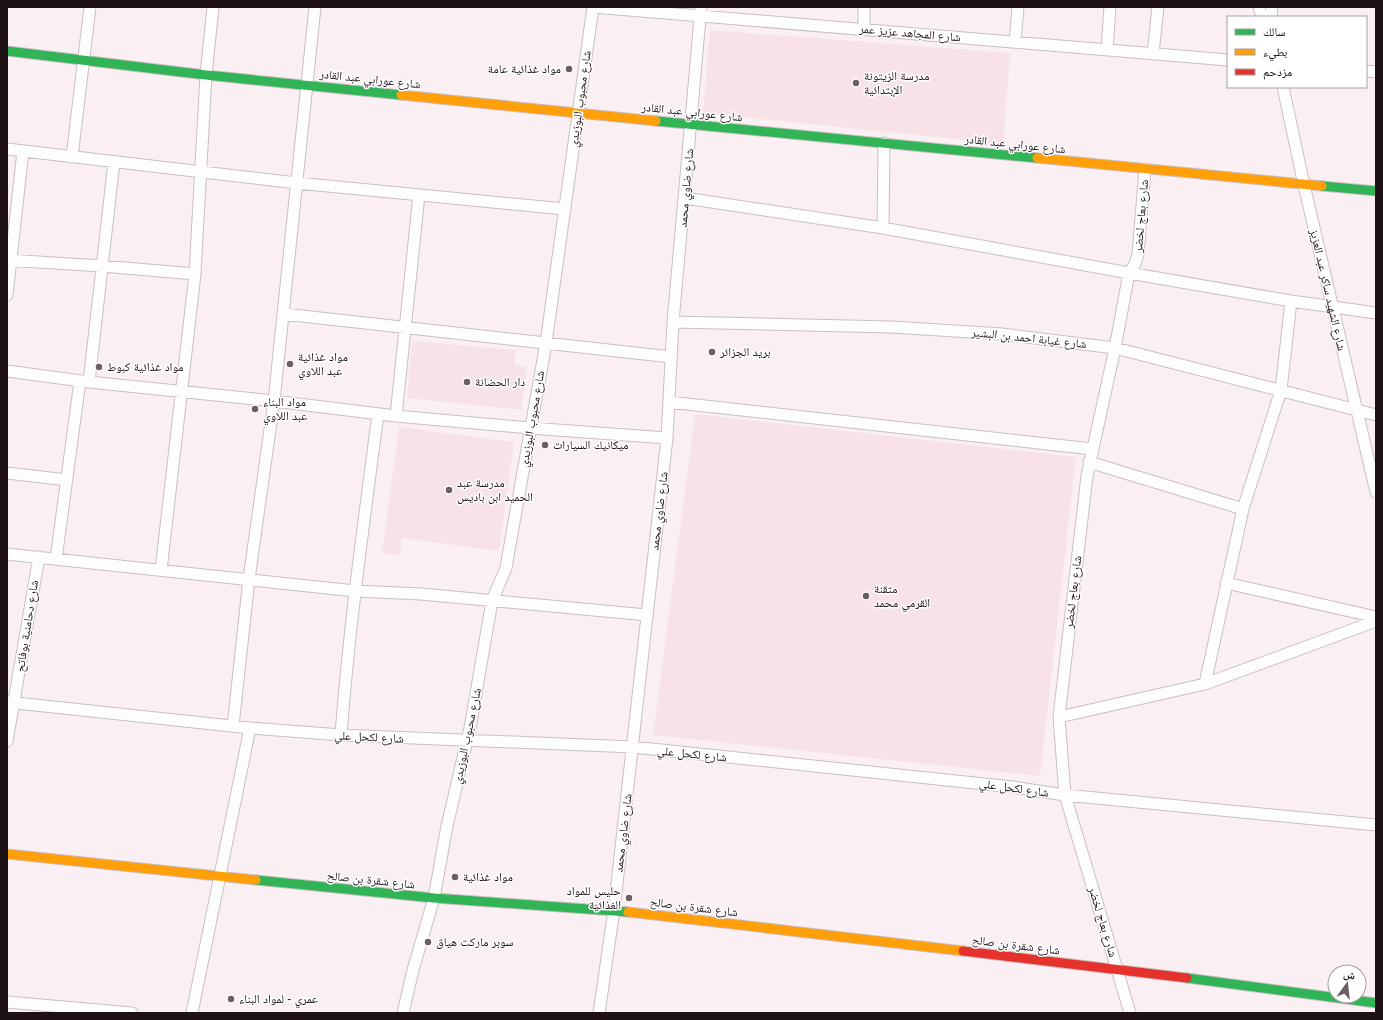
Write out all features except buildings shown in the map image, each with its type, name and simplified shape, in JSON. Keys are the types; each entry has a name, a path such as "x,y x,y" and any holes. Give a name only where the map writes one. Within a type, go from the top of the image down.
{"street":[{"path":"72,157 90,7"},
{"path":"161,570 183,392 195,274 202,172 206,75 213,7"},
{"path":"233,726 249,579 274,400 284,314 315,7"},
{"name":"شارع المجاهد عزيز عمر","path":"593,7 701,11 864,30 1227,60"},
{"name":"شارع محبوب البوزيدي","path":"403,1013 413,970 434,898 447,826 468,741 492,601 506,568 546,343 593,7"},
{"path":"864,7 864,30"},
{"path":"1015,42 1018,7"},
{"path":"1107,50 1110,7"},
{"path":"1153,54 1158,7"},
{"name":"شارع ضاوي محمد","path":"599,1013 614,910 667,438 673,322 701,11"},
{"name":"شارع عورابي عبد القادر","path":"7,52 206,75 307,84 578,113 1376,191"},
{"name":"شارع الشهيد ساكر عبد العزيز","path":"1283,88 1304,185 1376,492"},
{"path":"883,228 884,143"},
{"path":"7,149 297,183 565,209"},
{"path":"7,295 9,260 23,151"},
{"path":"56,559 67,480 85,382 102,266 114,162"},
{"name":"شارع بعاج لخضر","path":"1130,1013 1065,795 1059,717 1092,449 1115,348 1129,273 1135,264 1138,254 1145,169"},
{"path":"396,416 419,195"},
{"path":"685,198 883,228 1291,301 1376,313"},
{"path":"9,260 195,274"},
{"path":"1205,684 1243,508 1281,390 1291,301"},
{"path":"284,314 671,357"},
{"name":"شارع غيابة احمد بن البشير","path":"673,322 891,327 994,333 1115,348 1376,415"},
{"path":"7,371 85,382 274,400 396,416 667,438"},
{"path":"669,402 1092,449"},
{"path":"341,735 346,667 378,414"},
{"path":"1090,462 1243,508"},
{"path":"7,473 67,480"},
{"path":"7,554 355,591 420,594 647,615"},
{"name":"شارع دحامنية بوفاتح","path":"7,741 11,702 39,557"},
{"path":"1226,583 1376,617"},
{"path":"1059,717 1205,684 1376,622"},
{"name":"شارع لكحل علي","path":"11,702 250,728 341,735 632,747 1013,787 1065,795 1376,825"},
{"path":"192,1013 250,728"},
{"name":"شارع شقرة بن صالح","path":"7,854 434,898 614,910 1116,969 1376,1003"},
{"path":"7,1002 132,1013"}],"shaded area":[{"name":"مدرسة الزيتونة الإبتدائية","path":"710,30 1010,53 1003,144 703,113"},
{"name":"دار الحضانة","path":"412,341 516,350 514,364 527,367 521,410 407,398"},
{"name":"متقنة القرمي محمد","path":"695,414 1076,457 1040,776 653,735"},
{"name":"مدرسة عبد الحميد ابن باديس","path":"399,427 514,442 499,551 402,538 400,555 382,553"}],"traffic: fast":[{"path":"7,51 206,75 401,95"},
{"path":"656,121 1037,158"},
{"path":"1322,186 1376,191"},
{"path":"256,880 434,898 628,912"},
{"path":"1187,978 1376,1003"}],"traffic: slow":[{"path":"401,95 656,121"},
{"path":"1037,158 1322,186"},
{"path":"7,854 256,880"},
{"path":"628,912 963,951"}],"traffic: jam":[{"path":"963,951 1187,978"}],"place":[{"name":"مواد غذائية عامة","path":"569,69"},
{"name":"مدرسة الزيتونة الإبتدائية","path":"856,83"},
{"name":"بريد الجزائر","path":"712,352"},
{"name":"مواد غذائية عبد اللاوي","path":"290,364"},
{"name":"مواد غذائية كبوط","path":"99,367"},
{"name":"دار الحضانة","path":"467,382"},
{"name":"مواد البناء عبد اللاوي","path":"255,409"},
{"name":"ميكانيك السيارات","path":"545,445"},
{"name":"مدرسة عبد الحميد ابن باديس","path":"449,490"},
{"name":"متقنة القرمي محمد","path":"866,596"},
{"name":"مواد غذائية","path":"455,877"},
{"name":"حليس للمواد الغذائية","path":"629,898"},
{"name":"سوبر ماركت هياق","path":"428,942"},
{"name":"عمري - لمواد البناء","path":"231,999"}]}
